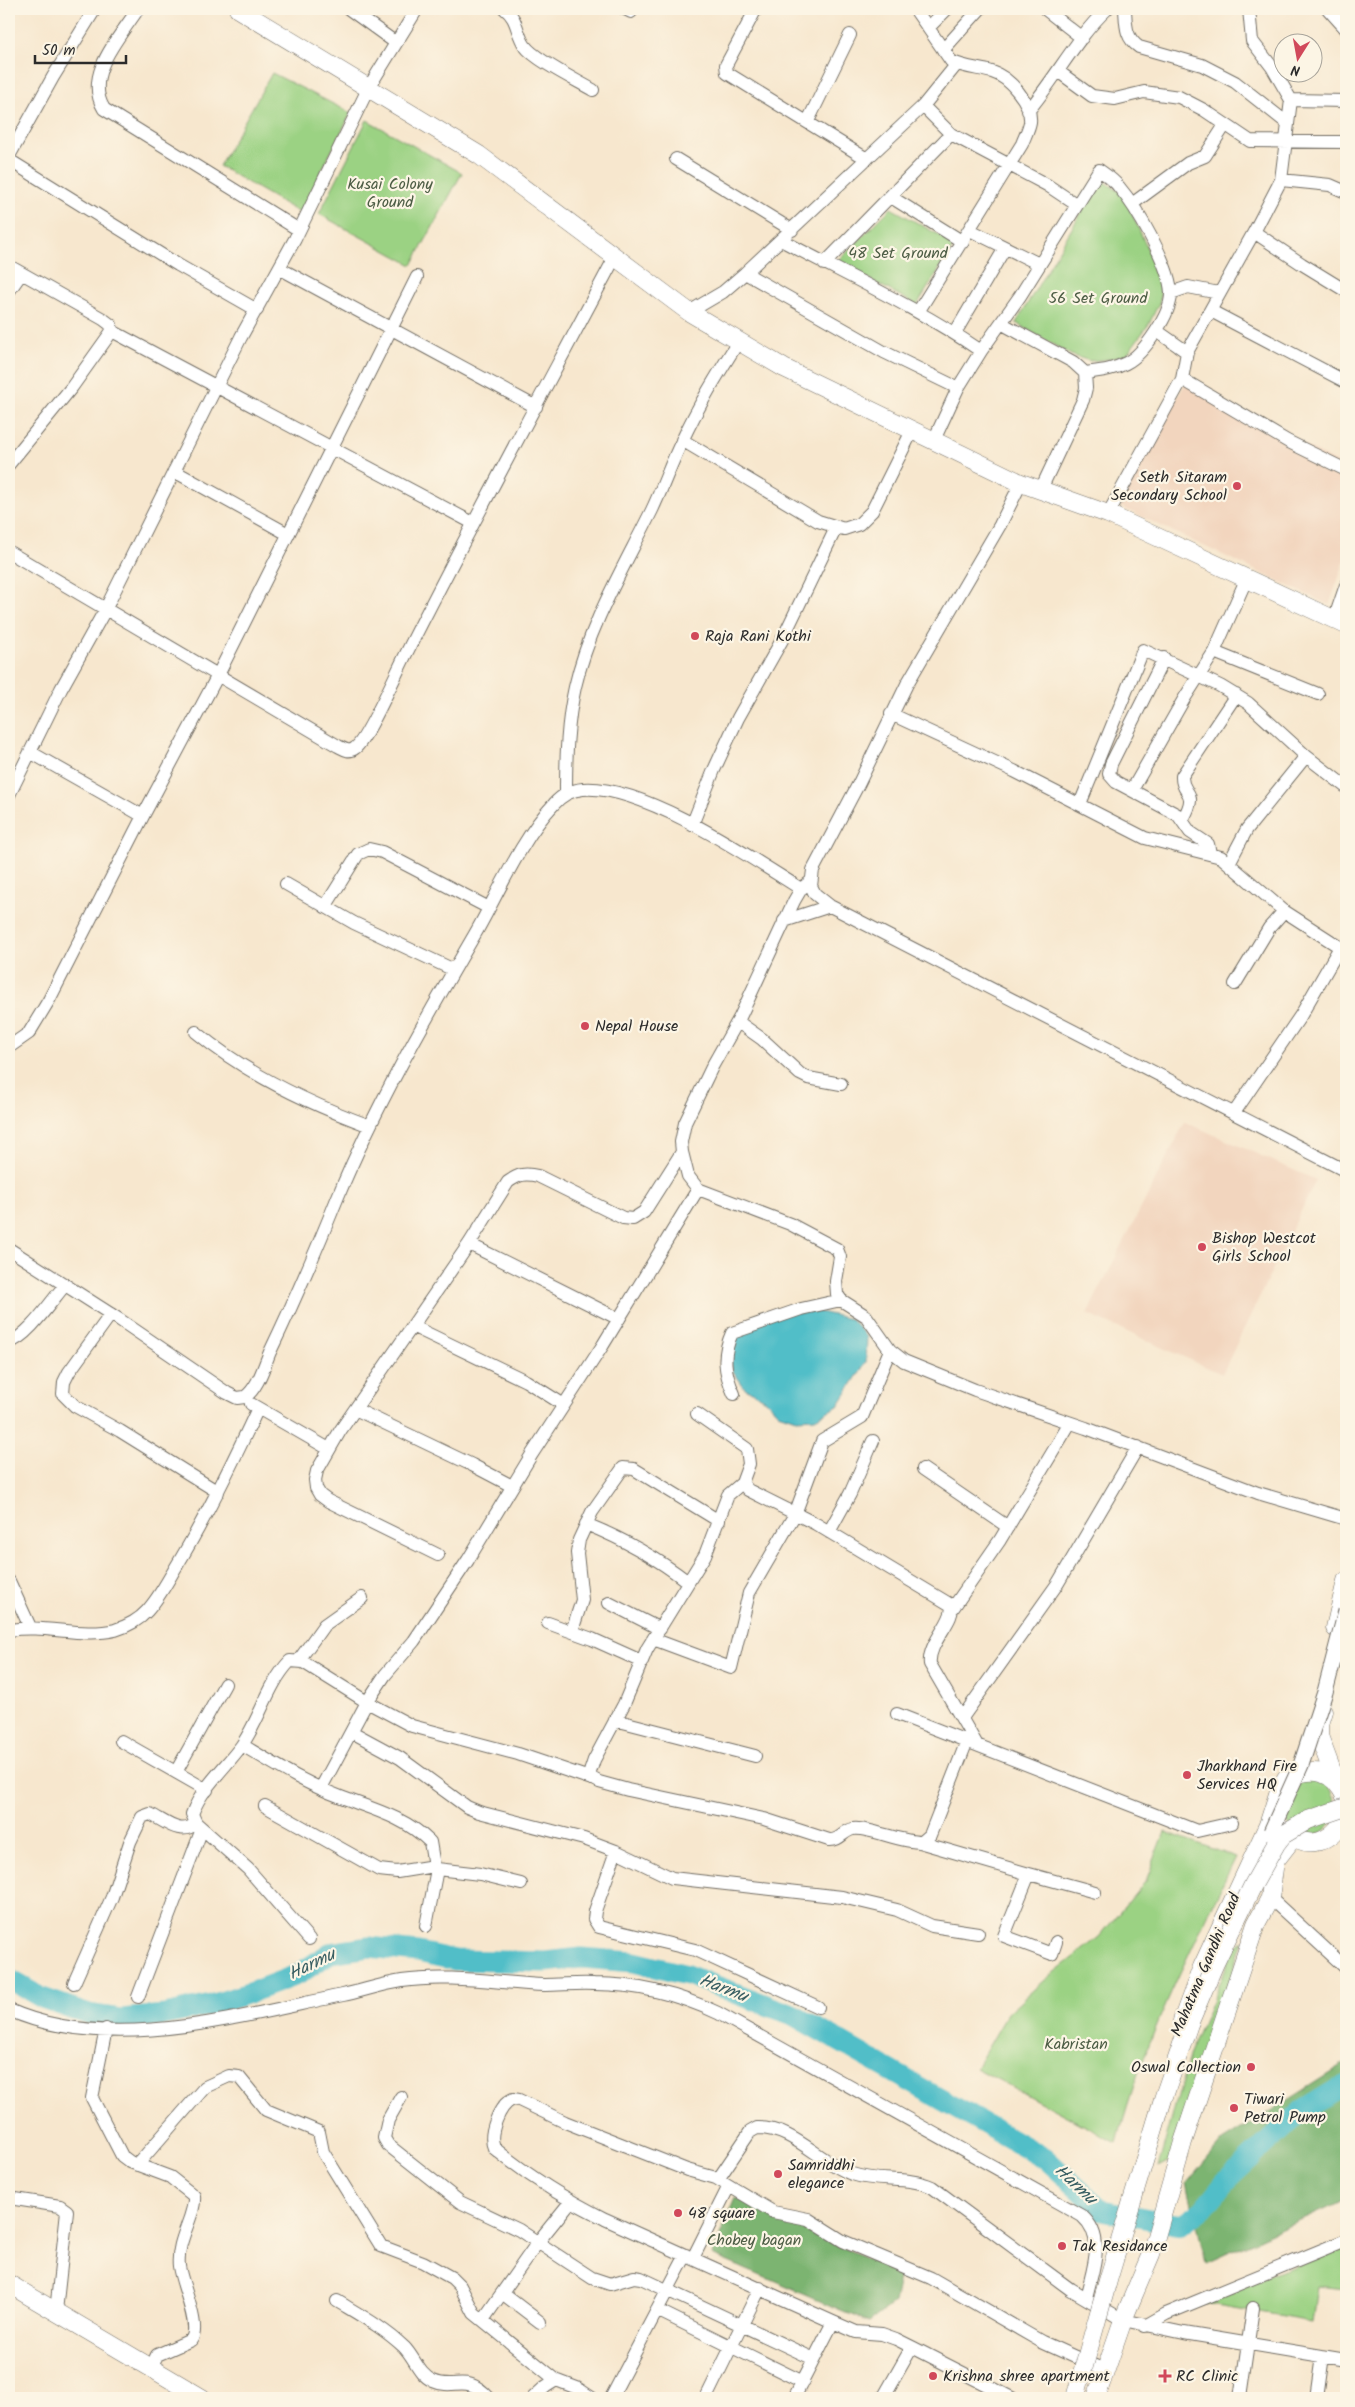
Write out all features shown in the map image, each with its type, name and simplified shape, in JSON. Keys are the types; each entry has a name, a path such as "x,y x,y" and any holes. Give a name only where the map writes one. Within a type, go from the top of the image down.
{"main road":[{"path":"238,9 493,164 689,312 784,368 1021,483 1041,488 1108,514 1246,580 1340,622"},
{"name":"Mahatma Gandhi Road","path":"1082,2398 1096,2336 1173,2046 1202,1967 1268,1826 1278,1794 1295,1760 1321,1684 1346,1581"},
{"path":"1343,1789 1320,1736 1319,1724 1346,1629"},
{"path":"1286,1778 1302,1772 1320,1772 1343,1789"},
{"path":"1068,2398 1178,2040 1218,1942 1271,1832 1282,1821 1343,1789"},
{"path":"1278,1794 1275,1811 1281,1826 1293,1838 1309,1843 1326,1840 1339,1830 1346,1816"},
{"path":"1075,2398 1109,2277 1163,2099 1189,2024 1215,1962 1253,1885 1283,1835 1313,1818 1346,1808"},
{"name":"Mahatma Gandhi Road","path":"1068,2398 1083,2327 1184,2046 1212,1977 1256,1889 1293,1838"},
{"path":"1096,2398 1123,2320 1151,2254 1183,2142 1242,1963 1256,1924 1270,1898 1276,1861"},
{"path":"9,2284 202,2398"}],"street":[{"path":"9,156 48,85 95,9"},
{"path":"138,9 101,67 97,79 97,91 104,109 299,230"},
{"path":"349,9 396,43"},
{"path":"9,795 61,689 105,610 217,386 299,230 369,88 417,9"},
{"path":"505,9 513,15 525,46 543,60 593,90"},
{"path":"756,9 726,65 727,73 867,159"},
{"path":"915,9 951,61 994,72 1006,79 1017,89 1028,112 1030,121 1022,144 918,312"},
{"path":"929,27 947,9"},
{"path":"943,50 980,9"},
{"path":"1045,9 1082,38"},
{"path":"1028,112 1082,38 1106,9"},
{"path":"1125,9 1127,31 1132,43 1139,47 1202,65 1235,82 1287,123"},
{"path":"1108,514 1182,379 1187,352 1254,232 1280,180 1291,100 1272,67 1252,40 1249,9"},
{"path":"1328,9 1346,29"},
{"path":"808,121 850,35"},
{"path":"689,312 722,292 792,230 922,106 957,64"},
{"path":"1058,72 1092,96 1115,99 1144,92 1179,96 1204,110 1225,126 1250,141 1346,142"},
{"path":"1291,100 1346,101"},
{"path":"922,106 951,134 1047,185 1077,205"},
{"path":"1132,204 1188,163 1206,156 1225,126"},
{"path":"824,264 951,134"},
{"path":"676,159 792,230"},
{"path":"9,160 184,269 257,310"},
{"path":"934,440 958,388 1099,170 1118,185 1132,204 1152,240 1166,273 1171,293 1157,331 1142,350 1126,363 1113,368 1085,373"},
{"path":"1280,180 1345,188"},
{"path":"891,197 963,242"},
{"path":"970,230 1039,264"},
{"path":"1254,232 1346,291"},
{"path":"781,240 918,312 955,333 981,351"},
{"path":"955,333 1006,248"},
{"path":"9,552 338,746 352,750 359,745 382,702 474,523 615,257"},
{"path":"9,266 103,319 111,325 112,331 72,387 9,464"},
{"path":"279,268 391,330 536,406"},
{"path":"745,273 884,352 958,388"},
{"path":"9,291 21,274"},
{"path":"9,1047 29,1033 40,1016 218,675 417,277"},
{"path":"1171,293 1188,287 1219,293"},
{"path":"1211,311 1346,382"},
{"path":"1001,323 1073,362 1085,373 1086,388 1083,400 1041,488"},
{"path":"112,331 474,523"},
{"path":"1157,331 1187,352"},
{"path":"566,793 568,734 574,692 598,622 652,509 682,440 703,400 738,342"},
{"path":"1182,379 1287,441 1346,470"},
{"path":"682,440 818,521 844,529 853,528 868,515 912,431"},
{"path":"174,471 288,534"},
{"path":"1021,483 1000,525 929,644 891,714 855,791 805,886 784,921 738,1022 713,1065 684,1123 680,1142 688,1176 698,1189 790,1224 837,1249 840,1257 835,1288 841,1300 866,1316 890,1350 896,1356 911,1364 1258,1493 1346,1519"},
{"path":"692,825 714,770 738,718 773,657 836,528"},
{"path":"1132,790 1214,652 1246,580"},
{"path":"1340,622 1346,585"},
{"path":"1080,804 1143,650 1164,658 1248,703 1306,756 1346,787"},
{"path":"1214,652 1318,694"},
{"path":"1164,658 1109,770 1111,778 1183,820 1190,832 1208,844 1210,853"},
{"path":"1183,820 1191,800 1189,792 1182,782 1182,776 1236,695"},
{"path":"891,714 1080,804 1145,838 1210,853 1229,863 1284,911 1343,949 1234,1113"},
{"path":"30,752 143,816"},
{"path":"1229,863 1247,829 1306,756"},
{"path":"241,1398 248,1395 253,1388 304,1278 370,1126 454,970 534,831 555,803 566,793 581,789 612,791 641,801 692,825 805,886 830,906 1346,1171"},
{"path":"325,907 358,854 369,849 382,852 489,908"},
{"path":"286,884 354,924 454,970"},
{"path":"784,921 830,906"},
{"path":"1235,984 1269,928 1284,911"},
{"path":"738,1022 762,1039 800,1074 808,1078 841,1084"},
{"path":"196,1032 213,1046 244,1065 316,1105 370,1126"},
{"path":"438,1555 343,1509 320,1494 316,1488 315,1480 329,1449 469,1244 508,1182 517,1175 538,1176 623,1218 633,1219 644,1212 682,1152"},
{"path":"321,1788 367,1702 423,1628 468,1560 512,1486 619,1319 698,1189"},
{"path":"469,1244 619,1319"},
{"path":"9,1249 111,1314 221,1389 241,1398 329,1449"},
{"path":"9,1342 16,1340 25,1332 65,1285"},
{"path":"734,1394 725,1375 727,1345 732,1333 801,1309 841,1300"},
{"path":"111,1314 69,1372 64,1382 63,1394 75,1406 120,1431 218,1492"},
{"path":"412,1326 526,1381 564,1404"},
{"path":"609,1603 657,1634 731,1668 749,1593 796,1514 822,1441 862,1417 890,1350"},
{"path":"9,1630 30,1628 103,1632 129,1625 140,1618 158,1599 218,1492 258,1408"},
{"path":"355,1409 512,1486"},
{"path":"592,1779 590,1775 591,1768 624,1704 641,1661 705,1555 728,1495 742,1484 749,1464 748,1449 697,1414"},
{"path":"919,1842 927,1840 930,1835 972,1743 962,1718 933,1670 929,1657 934,1642 953,1608 1008,1527 1070,1423"},
{"path":"829,1532 854,1486 873,1441"},
{"path":"962,1718 1058,1583 1138,1447"},
{"path":"572,1631 582,1600 577,1553 586,1524 618,1471 628,1467 719,1521"},
{"path":"923,1470 1008,1527"},
{"path":"742,1484 752,1492 829,1532 950,1603 953,1608"},
{"path":"586,1524 612,1535 650,1556 688,1582"},
{"path":"9,1581 30,1628"},
{"path":"299,1660 324,1625 362,1598"},
{"path":"1271,1832 1301,1765 1325,1692 1346,1611"},
{"path":"548,1623 572,1631 641,1661"},
{"path":"309,1939 248,1869 199,1826 193,1811 242,1745 284,1667 290,1661 299,1660 367,1702 420,1729 518,1754 628,1790 764,1819 829,1840 837,1840 846,1832 857,1829 919,1842 1095,1892"},
{"path":"176,1772 225,1684"},
{"path":"897,1714 1197,1831 1232,1823"},
{"path":"615,1720 755,1756"},
{"path":"352,1732 400,1758 467,1807 616,1851 672,1878 842,1897 897,1910 932,1926 978,1933"},
{"path":"121,1741 207,1790"},
{"path":"242,1745 321,1788 375,1808 412,1828 430,1842 435,1868 426,1926"},
{"path":"265,1806 379,1870 397,1872 435,1868 480,1874 521,1884"},
{"path":"74,1983 112,1897 130,1842 142,1817 150,1814 181,1829 199,1826"},
{"path":"138,1997 199,1826"},
{"path":"616,1851 595,1911 594,1919 599,1927 695,1950 818,2007"},
{"path":"1029,1874 1004,1936 1052,1954 1056,1942"},
{"path":"1270,1898 1346,1968"},
{"path":"10,2011 55,2026 143,2029 191,2024 273,2010 403,1981 476,1980 544,1985 594,1984 632,1986 669,1993 718,2013 1082,2216 1090,2223 1096,2235 1097,2246 1086,2298"},
{"path":"106,2029 92,2098 122,2156 137,2165 170,2177 191,2192 195,2202 183,2233 179,2257 183,2284 196,2328 194,2336 191,2340 157,2355 151,2368"},
{"path":"137,2165 205,2087 229,2076 239,2077 266,2110 318,2132 323,2152 381,2246 423,2262 452,2278 460,2286 470,2308 483,2320 556,2380 576,2388 592,2398"},
{"path":"401,2097 385,2129 384,2138 388,2145 460,2202 538,2242 601,2282 618,2283 634,2277 814,2359"},
{"path":"1012,2398 896,2339 882,2334 856,2332 604,2219 571,2201 534,2179 494,2148 491,2134 508,2101 519,2100 565,2122 687,2170 716,2178 773,2212 808,2219 843,2241 931,2278 1035,2339 1106,2371"},
{"path":"716,2178 721,2174 750,2132 757,2128 774,2129 787,2135 830,2164 855,2174 883,2180 922,2183 932,2187 1086,2298 1123,2320 1145,2326 1346,2360"},
{"path":"611,2398 667,2291 690,2257 729,2186"},
{"path":"9,2198 60,2206 67,2211 56,2311"},
{"path":"483,2320 538,2242 571,2201"},
{"path":"1145,2326 1166,2314 1346,2240"},
{"path":"706,2398 760,2288"},
{"path":"502,2293 540,2322"},
{"path":"337,2301 392,2336 410,2353 418,2370 426,2377 443,2384 463,2382 473,2385 489,2398"},
{"path":"1240,2398 1253,2308"},
{"path":"657,2310 803,2382"},
{"path":"794,2398 833,2322"},
{"path":"883,2398 912,2347"},
{"path":"1316,2398 1322,2356"},
{"path":"533,2398 545,2386 556,2380"}],"shaded area":[{"name":"Seth Sitaram Secondary School","path":"1185,384 1346,467 1346,557 1329,605 1117,505"},
{"name":"Bishop Westcot Girls School","path":"1185,1122 1316,1180 1222,1374 1087,1314"}],"green space":[{"name":"Kusai Colony Ground","path":"272,73 351,113 300,213 219,166"},
{"name":"Kusai Colony Ground","path":"367,120 462,173 412,265 319,214"},
{"name":"56 Set Ground","path":"1101,179 1124,195 1161,280 1160,301 1149,324 1127,354 1110,359 1090,361 1071,355 1016,323"},
{"name":"48 Set Ground","path":"891,208 955,244 917,305 837,262"},
{"path":"1304,1777 1320,1781 1330,1789 1335,1800 1335,1812 1331,1822 1324,1831 1314,1834 1301,1832 1292,1827 1287,1823 1282,1814"},
{"name":"Kabristan","path":"1165,1832 1236,1857 1185,1962 1154,2033 1127,2106 1117,2143 976,2068 1008,2013 1043,1981 1099,1937 1146,1881"},
{"path":"1243,1941 1171,2160 1158,2167 1190,2053 1235,1946"},
{"path":"1346,2063 1346,2199 1206,2263 1187,2183 1222,2141"},
{"name":"Chobey bagan","path":"736,2197 900,2274 894,2303 869,2322 712,2255"},
{"path":"1346,2246 1346,2289 1317,2286 1312,2322 1200,2303"}],"water":[{"path":"811,1310 851,1319 867,1337 866,1362 838,1406 815,1418 796,1419 778,1413 766,1400 745,1388 732,1370 730,1347 736,1332 751,1320"}],"waterway":[{"name":"Harmu","path":"9,1979 42,1998 89,2014 121,2019 165,2015 211,2005 299,1974 330,1953 369,1947 418,1952 455,1960 545,1962 581,1958 634,1962 687,1975 793,2015 1046,2159 1102,2210 1181,2225 1203,2209 1225,2182 1300,2112 1346,2084"}],"place":[{"name":"Seth Sitaram Secondary School","path":"1237,486"},
{"name":"Raja Rani Kothi","path":"695,636"},
{"name":"Nepal House","path":"585,1026"},
{"name":"Bishop Westcot Girls School","path":"1202,1247"},
{"name":"Jharkhand Fire Services HQ","path":"1187,1775"},
{"name":"Oswal Collection","path":"1251,2067"},
{"name":"Tiwari Petrol Pump","path":"1234,2108"},
{"name":"Samriddhi elegance","path":"778,2174"},
{"name":"48 square","path":"678,2213"},
{"name":"Tak Residance","path":"1062,2246"},
{"name":"Krishna shree apartment","path":"933,2376"},
{"name":"RC Clinic","path":"1165,2376"}]}
